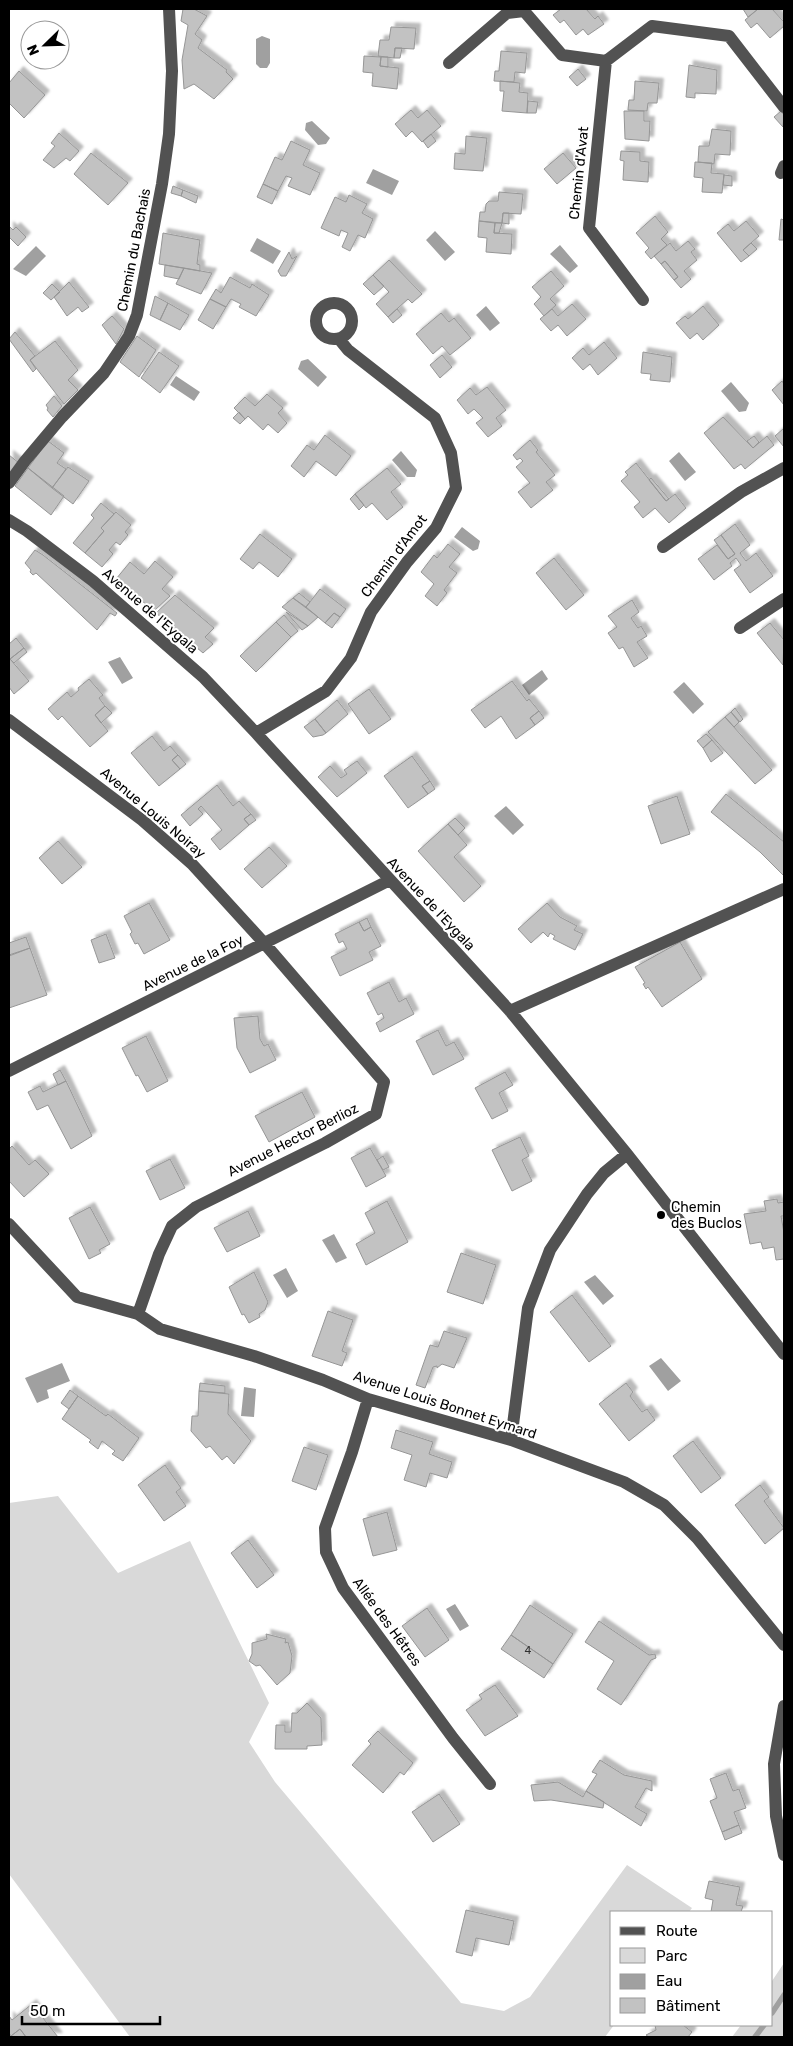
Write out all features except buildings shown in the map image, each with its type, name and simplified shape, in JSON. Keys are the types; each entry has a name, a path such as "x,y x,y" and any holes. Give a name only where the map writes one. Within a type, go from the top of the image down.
{"street":[{"name":"Chemin du Bachais","path":"9,484 25,461 62,417 104,373 129,336 137,315 162,184 169,134 172,71 169,9"},
{"path":"449,63 507,13 524,11 562,55 606,61 652,26 729,36 784,107"},
{"name":"Chemin d'Avat","path":"606,61 589,228 643,300"},
{"name":"Chemin d'Amot","path":"256,733 326,691 351,658 371,612 436,528 456,488 451,453 435,418 348,350 338,339"},
{"path":"663,547 741,492 784,468"},
{"name":"Avenue de l'Eygala","path":"9,520 27,530 94,581 203,677 256,733 510,1012 627,1154 784,1354"},
{"path":"740,628 784,599"},
{"name":"Avenue Louis Noiray","path":"9,720 142,820 192,864 265,944"},
{"name":"Avenue de la Foy","path":"9,1071 390,880"},
{"path":"510,1012 784,889"},
{"name":"Avenue Hector Berlioz","path":"138,1314 159,1254 172,1226 196,1206 325,1143 376,1114 384,1082 265,944"},
{"path":"511,1440 528,1308 550,1250 586,1194 604,1173 627,1154"},
{"name":"Avenue Louis Bonnet Eymard","path":"9,1224 77,1297 138,1314 160,1329 254,1356 323,1380 368,1399 511,1440 624,1482 664,1505 696,1538 784,1645"},
{"name":"Allée des Hêtres","path":"368,1399 352,1452 325,1528 326,1552 343,1588 453,1738 490,1784"},
{"path":"784,1706 774,1764 776,1816 784,1855"}],"green space":[{"path":"58,1496 118,1573 190,1541 269,1703 249,1742 275,1782 461,2003 504,2011 530,1997 627,1865 692,1908 690,1911 610,1911 610,2026 613,2026 605,2037 130,2037 9,1874 9,1503"},
{"path":"784,1963 784,2037 732,2037 740,2026 773,2026 773,1980"}],"water":[{"path":"262,36 270,39 270,63 267,68 260,68 256,64 256,39"},
{"path":"312,121 330,138 326,144 318,145 305,130 306,123"},
{"path":"373,169 399,181 392,195 366,183"},
{"path":"435,231 455,252 445,261 426,240"},
{"path":"257,238 281,251 273,264 250,251"},
{"path":"560,245 578,266 570,273 550,254"},
{"path":"36,246 46,256 26,276 13,269"},
{"path":"486,306 500,323 490,331 476,315"},
{"path":"308,359 327,377 318,387 298,369 301,361"},
{"path":"176,376 200,392 194,401 170,385"},
{"path":"731,382 749,403 746,411 739,412 721,391"},
{"path":"401,451 417,470 415,477 407,477 392,460"},
{"path":"679,452 696,472 685,481 669,461"},
{"path":"462,527 480,541 478,549 473,551 454,537"},
{"path":"120,657 133,678 122,684 108,662"},
{"path":"542,670 548,679 529,695 522,685"},
{"path":"684,682 704,704 693,714 673,692"},
{"path":"506,806 524,825 513,835 494,816"},
{"path":"334,1234 347,1258 336,1263 322,1240"},
{"path":"286,1268 298,1291 287,1298 273,1275"},
{"path":"595,1275 614,1296 603,1305 584,1282"},
{"path":"661,1358 681,1381 668,1391 649,1366"},
{"path":"62,1363 70,1381 47,1390 49,1398 37,1403 25,1378"},
{"path":"244,1387 256,1389 254,1417 241,1416"},
{"path":"455,1604 469,1626 460,1631 446,1609"}],"waterway":[{"path":"773,2012 784,1995"},
{"path":"755,2037 763,2026"}],"place":[{"name":"Chemin des Buclos","path":"661,1215"}]}
